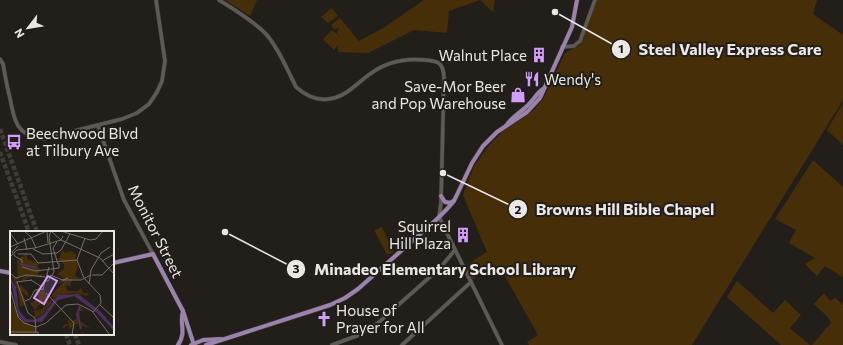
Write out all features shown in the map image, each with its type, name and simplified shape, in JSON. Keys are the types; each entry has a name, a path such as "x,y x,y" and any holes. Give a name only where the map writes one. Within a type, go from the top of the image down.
{"main road":[{"path":"206,345 311,312 345,298 358,289 439,218 454,200 476,155 490,139 506,126 510,120 525,108 543,89 572,27 577,0"},
{"path":"441,196 446,202 451,202 454,200"},
{"path":"114,263 153,254"},
{"name":"Monitor Street","path":"153,254 183,311 193,345"},
{"path":"0,271 10,273"},
{"path":"178,345 183,334 183,311"},
{"path":"183,334 190,332 195,339 203,340 224,339"},
{"path":"193,345 203,340"}],"street":[{"path":"0,59 3,64 14,121 24,132 35,138 42,139 122,119 137,113 149,104 159,87 163,76 164,62 156,0"},
{"path":"219,0 265,33 271,41 296,87 305,94 315,98 328,100 342,95 370,74 387,64 421,60 436,61 440,64 444,70 444,77 441,196 439,218 502,345"},
{"path":"562,47 574,46 580,41 595,0"},
{"name":"Monitor Street","path":"98,126 124,200 153,254"},
{"path":"332,345 356,336 378,323 440,268 455,250"},
{"path":"402,345 471,282"},
{"path":"0,342 16,345"}],"shaded area":[{"path":"225,0 257,0 250,16"},
{"path":"424,0 480,0 449,11 447,33 414,30 368,53 338,52 338,45 334,50 323,39 332,30 339,36 337,32 339,27 335,30 331,25 340,18 359,41 383,28"},
{"path":"480,0 495,0 493,12"},
{"path":"597,0 817,0 813,14 843,35 843,100 692,345 529,345 527,342 538,335 503,273 487,267 472,280 465,266 487,252 463,195 474,166 488,147 502,132 534,110 544,97 565,53 580,45"},
{"path":"332,8 338,16 328,23 321,17"},
{"path":"843,103 843,145 827,130"},
{"path":"813,160 843,187 843,277 825,266 817,276 805,264 815,258 789,243 796,230 775,219"},
{"path":"382,227 394,252 387,255 374,230"},
{"path":"737,281 773,313 785,300 801,315 790,328 810,345 781,345 727,297"},
{"path":"824,293 830,301 835,298 843,305 843,345 812,345 831,323 828,317 814,304"}],"tunnel":[{"path":"0,129 37,231"},
{"path":"0,152 29,231"},
{"path":"66,335 70,345"},
{"path":"75,335 79,345"}],"place":[{"name":"Steel Valley Express Care","path":"555,12"},
{"name":"Walnut Place","path":"539,55"},
{"name":"Wendy's","path":"532,79"},
{"name":"Save-Mor Beer and Pop Warehouse","path":"518,95"},
{"name":"Beechwood Blvd at Tilbury Ave","path":"14,142"},
{"name":"Browns Hill Bible Chapel","path":"443,173"},
{"name":"Minadeo Elementary School Library","path":"225,232"},
{"name":"Squirrel Hill Plaza","path":"463,235"},
{"name":"House of Prayer for All","path":"324,319"}]}
